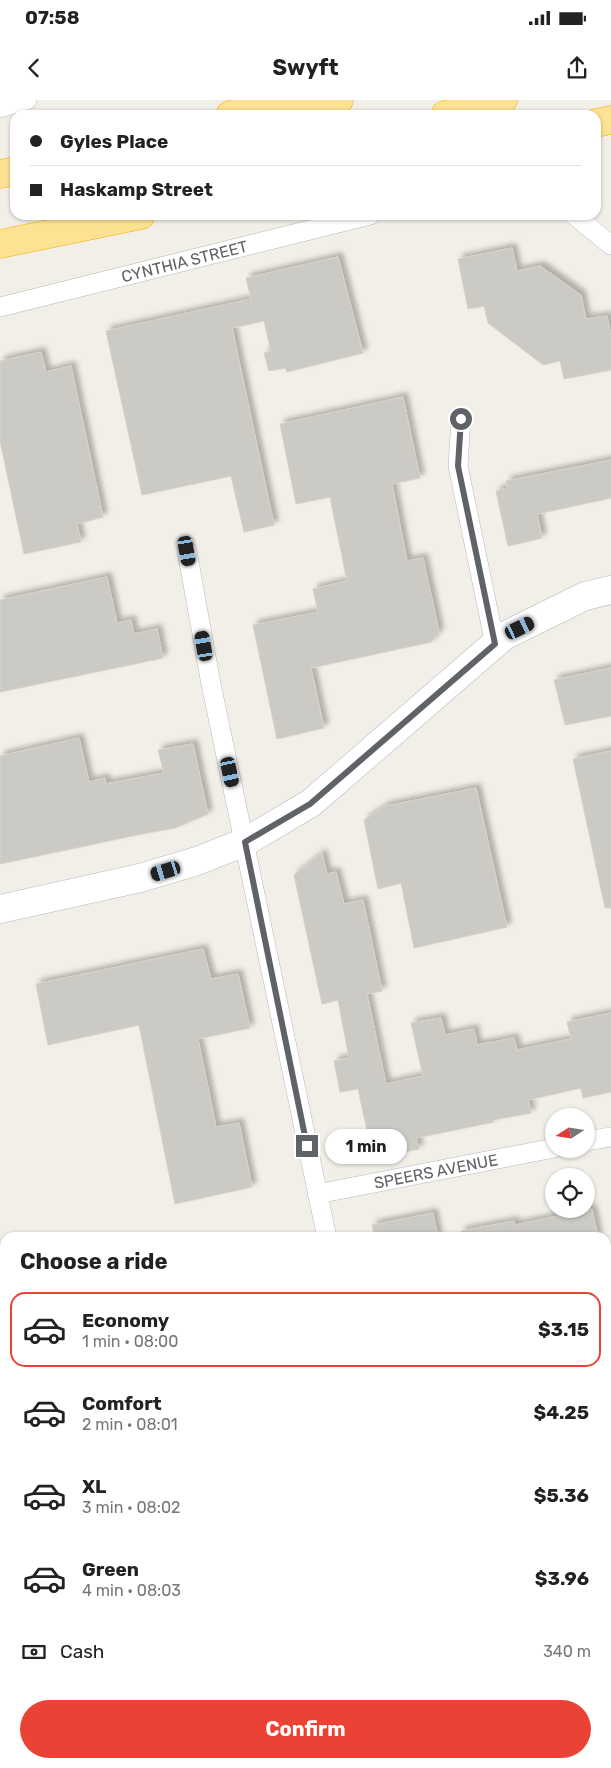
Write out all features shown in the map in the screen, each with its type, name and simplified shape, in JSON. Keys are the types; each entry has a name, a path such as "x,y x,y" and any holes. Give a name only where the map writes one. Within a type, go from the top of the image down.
{"highway":[{"path":"245,110 276,100"},
{"path":"287,110 340,100"},
{"path":"464,110 503,100"},
{"path":"0,230 38,220"},
{"path":"0,244 117,220"}],"main road":[{"path":"0,909 140,878 197,861 245,842 310,804 504,636 585,596 611,590"}],"street":[{"path":"0,108 27,100"},
{"name":"CYNTHIA STREET","path":"0,307 350,220"},
{"path":"580,220 611,245"},
{"path":"461,419 458,466 495,644"},
{"path":"187,551 211,684 325,1232"},
{"path":"595,1140 611,1137"},
{"name":"SPEERS AVENUE","path":"317,1194 545,1150"}],"building":[{"path":"512,248 517,271 540,266 581,295 586,319 607,316 611,337 611,370 564,379 560,361 543,365 488,323 484,306 468,309 458,259"},
{"path":"338,257 363,353 287,372 285,368 269,371 264,353 271,351 264,321 232,328 274,525 244,532 231,476 142,495 106,331 251,299 246,278"},
{"path":"41,352 46,372 71,366 103,517 77,524 81,542 24,554 0,441 0,361"},
{"path":"403,397 420,478 392,484 407,561 423,558 439,632 431,642 311,668 324,728 277,739 253,625 318,612 313,589 347,581 330,497 296,504 280,424"},
{"path":"611,460 611,498 537,514 542,538 508,546 496,491 508,488 506,481"},
{"path":"107,577 117,623 131,620 134,634 157,629 163,658 0,692 0,600"},
{"path":"611,668 611,716 565,725 554,680"},
{"path":"79,738 89,782 105,778 106,784 164,773 158,750 193,744 208,814 175,828 0,864 0,756"},
{"path":"611,751 611,908 605,908 573,759"},
{"path":"476,788 507,927 414,948 401,883 378,889 364,820 386,806"},
{"path":"322,853 327,874 336,872 344,904 363,900 382,991 367,994 386,1084 423,1076 411,1023 441,1018 445,1035 474,1029 477,1045 514,1038 517,1050 571,1039 567,1022 611,1013 611,1092 583,1098 581,1088 528,1100 531,1113 416,1138 419,1149 373,1158 358,1089 340,1092 334,1061 349,1058 338,1000 322,1004 294,875"},
{"path":"203,949 211,979 238,974 250,1028 198,1039 216,1127 239,1123 252,1187 175,1204 139,1025 48,1045 36,984"},
{"path":"433,1213 437,1232 374,1232 372,1225"},
{"path":"549,1218 594,1218 597,1232 461,1232 514,1221 515,1225"}],"route":[{"path":"307,1146 245,842 310,804 495,644 458,466 461,419"}]}
